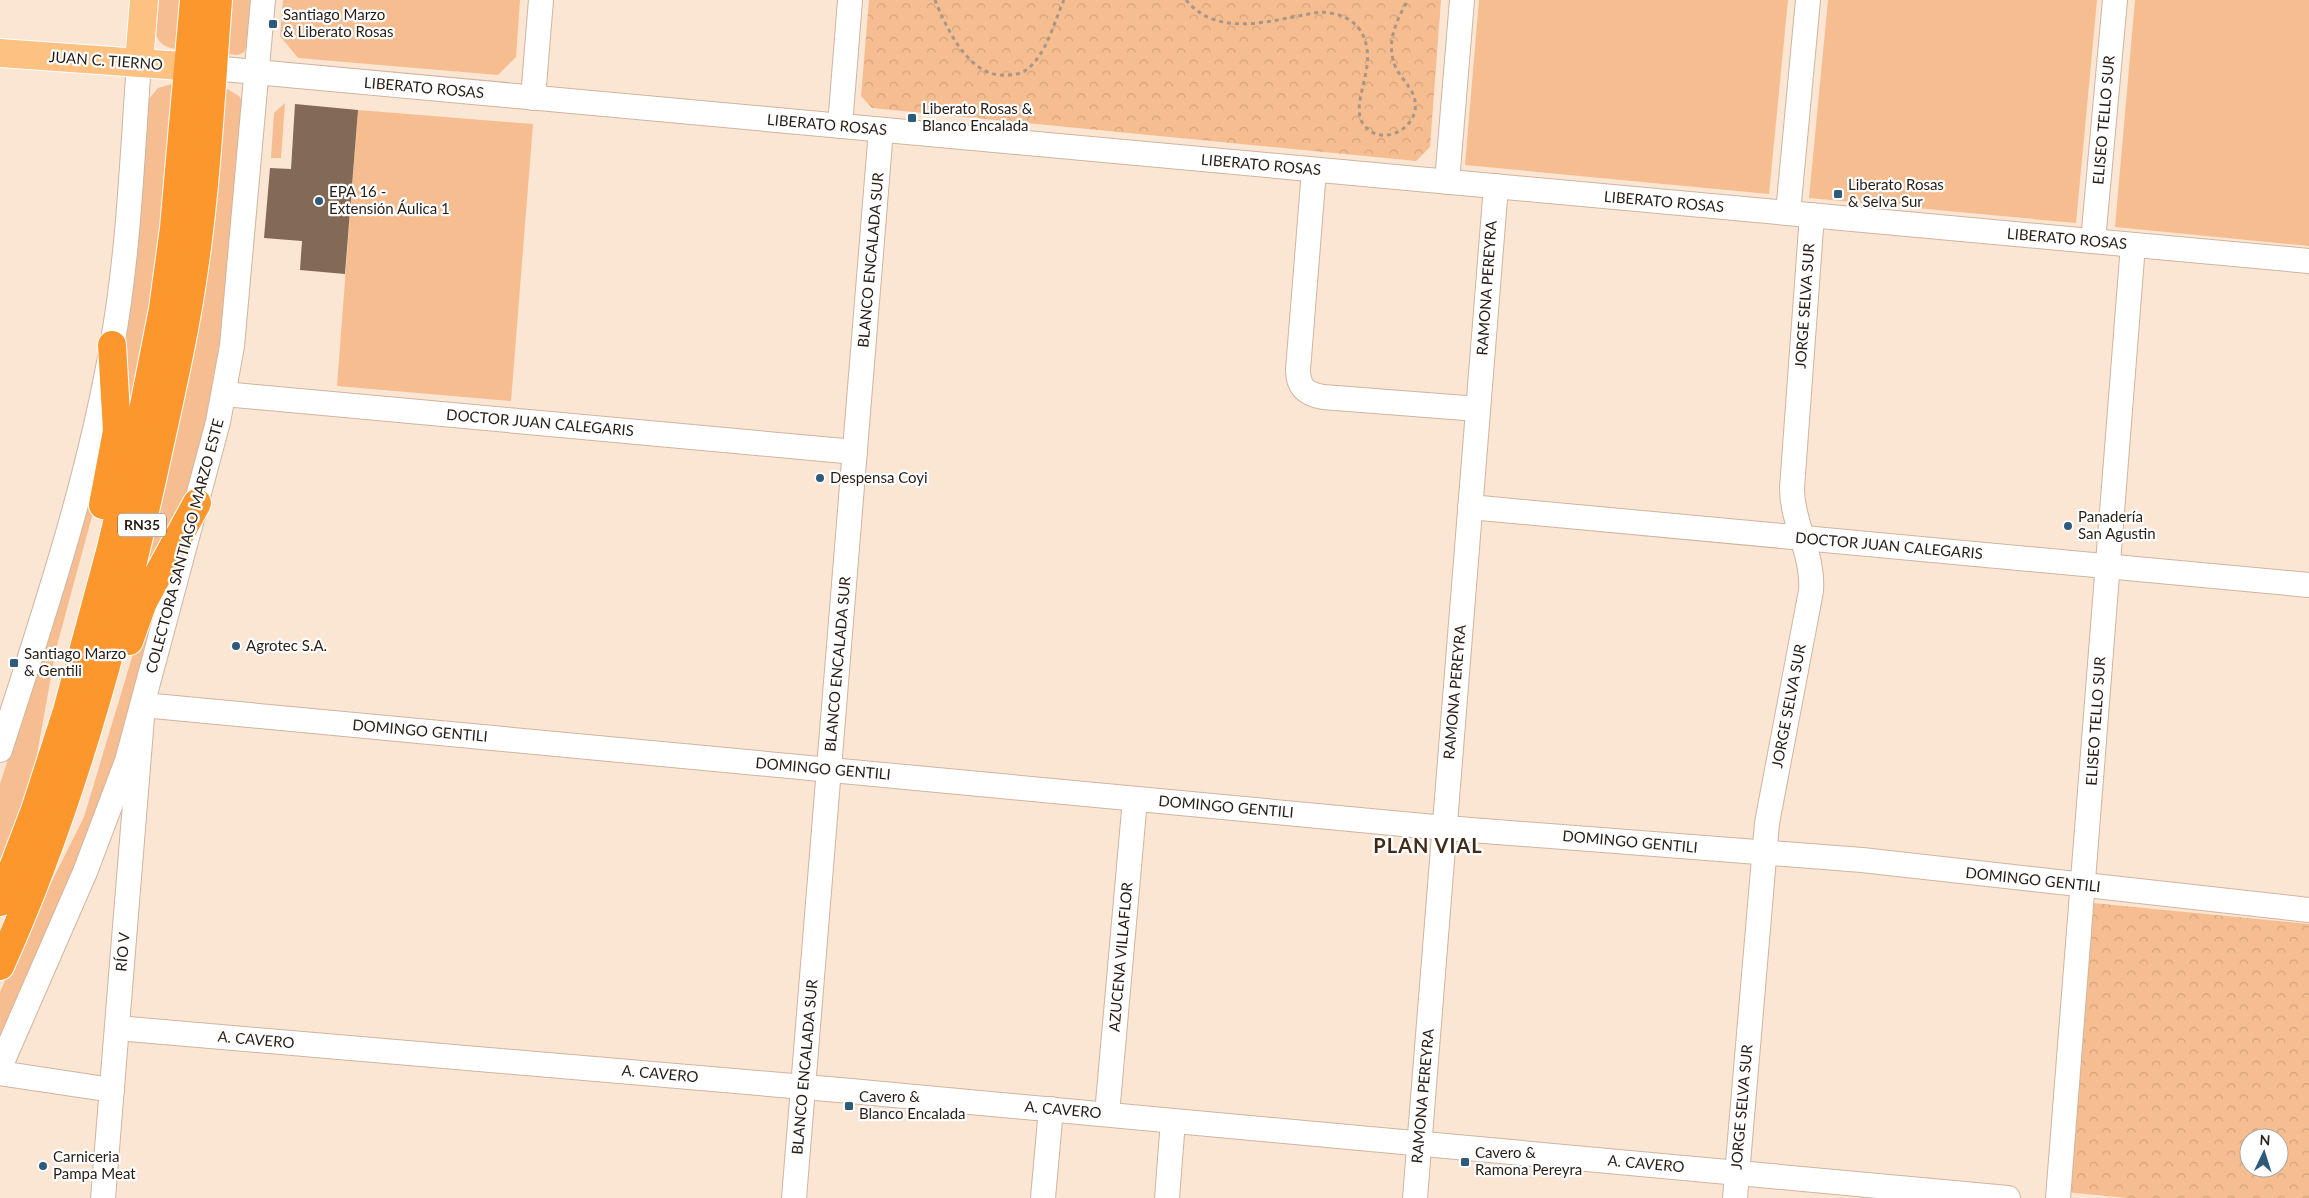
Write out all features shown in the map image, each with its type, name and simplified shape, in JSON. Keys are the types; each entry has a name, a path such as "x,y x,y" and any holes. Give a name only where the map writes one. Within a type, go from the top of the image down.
{"highway":[{"name":"RN35","path":"4,956 68,792 102,680 143,520 173,385 194,270 203,195 201,68 194,0"},
{"name":"RN35","path":"0,902 55,751 110,552 155,352 201,68 218,0"},
{"path":"55,751 62,663 102,511 116,439 117,414 112,345"},
{"path":"4,956 79,805 136,619 197,503"}],"main road":[{"path":"139,63 144,0"},
{"name":"JUAN C. TIERNO","path":"0,53 201,68"}],"street":[{"name":"COLECTORA SANTIAGO MARZO ESTE","path":"0,1066 96,844 127,761 197,503 224,394 232,346 258,73 263,0"},
{"path":"533,98 541,0"},
{"path":"840,126 850,0"},
{"path":"1447,182 1462,0"},
{"path":"1788,213 1808,0"},
{"name":"ELISEO TELLO SUR","path":"2093,241 2115,0"},
{"path":"0,750 9,692 70,530 93,438 112,345 127,234 139,63"},
{"name":"LIBERATO ROSAS","path":"201,68 2309,261"},
{"name":"BLANCO ENCALADA SUR","path":"794,1198 881,130"},
{"path":"1314,170 1298,370 1298,380 1303,389 1312,395 1478,409"},
{"name":"RAMONA PEREYRA","path":"1415,1198 1496,186"},
{"name":"JORGE SELVA SUR","path":"1735,1198 1769,809 1811,591 1812,573 1792,503 1792,488 1812,215"},
{"name":"ELISEO TELLO SUR","path":"2058,1198 2133,245"},
{"name":"DOCTOR JUAN CALEGARIS","path":"224,394 855,452"},
{"name":"DOCTOR JUAN CALEGARIS","path":"1470,507 2309,585"},
{"name":"DOMINGO GENTILI","path":"143,705 1445,828 1880,862 2309,910"},
{"name":"RÍO V","path":"103,1198 143,705"},
{"name":"AZUCENA VILLAFLOR","path":"1107,1114 1135,799"},
{"name":"A. CAVERO","path":"117,1028 1107,1114 2008,1198"},
{"path":"0,1073 112,1090"},
{"path":"1043,1198 1051,1110"},
{"path":"1167,1198 1173,1121"}],"path":[{"path":"935,0 942,18 957,45 979,66 991,73 1002,76 1015,75 1025,71 1035,61 1064,0"},
{"path":"1186,0 1204,14 1238,25 1321,12 1334,13 1346,18 1357,26 1364,36 1368,48 1367,75 1359,103 1359,114 1364,125 1372,132 1386,135 1397,133 1406,128 1413,119 1415,106 1413,93 1396,67 1391,43 1394,29 1408,0"}],"green space":[{"path":"155,0 183,0 178,46 175,49 167,47 157,37 154,23"},
{"path":"230,0 251,0 247,45 244,52 238,55 228,54"},
{"path":"283,0 520,0 516,57 498,75 298,58 280,36"},
{"path":"869,0 1441,0 1430,147 1416,161 872,108 861,96"},
{"path":"1479,0 1788,0 1769,194 1465,165"},
{"path":"1828,0 2097,0 2076,223 1809,198"},
{"path":"2135,0 2309,0 2309,246 2115,227"},
{"path":"174,85 159,253 128,421 124,421 127,319 148,100 158,88"},
{"path":"227,89 239,96 243,102 223,342 194,481 140,588 224,90"},
{"path":"285,103 281,158 271,158 274,113"},
{"path":"358,110 533,124 511,401 337,386"},
{"path":"106,423 94,509 56,649 36,760 0,871 0,784 61,595"},
{"path":"161,590 126,727 115,760 77,860 0,1039 0,992 28,929 84,817 136,644"},
{"path":"2093,903 2309,924 2309,1198 2127,1198 2065,1192"}],"building":[{"name":"EPA 16 - Extensión Áulica 1","path":"295,104 358,110 345,274 300,270 302,241 264,238 270,168 291,169"}],"place":[{"name":"Santiago Marzo & Liberato Rosas","path":"273,24"},
{"name":"Liberato Rosas & Blanco Encalada","path":"912,118"},
{"name":"Liberato Rosas & Selva Sur","path":"1838,194"},
{"name":"EPA 16 - Extensión Áulica 1","path":"319,201"},
{"name":"Despensa Coyi","path":"820,478"},
{"name":"Panadería San Agustin","path":"2068,526"},
{"name":"Agrotec S.A.","path":"236,646"},
{"name":"Santiago Marzo & Gentili","path":"14,663"},
{"name":"Cavero & Blanco Encalada","path":"849,1106"},
{"name":"Cavero & Ramona Pereyra","path":"1465,1162"},
{"name":"Carniceria Pampa Meat","path":"43,1166"}],"district":[{"name":"PLAN VIAL","path":"1428,846"}]}
